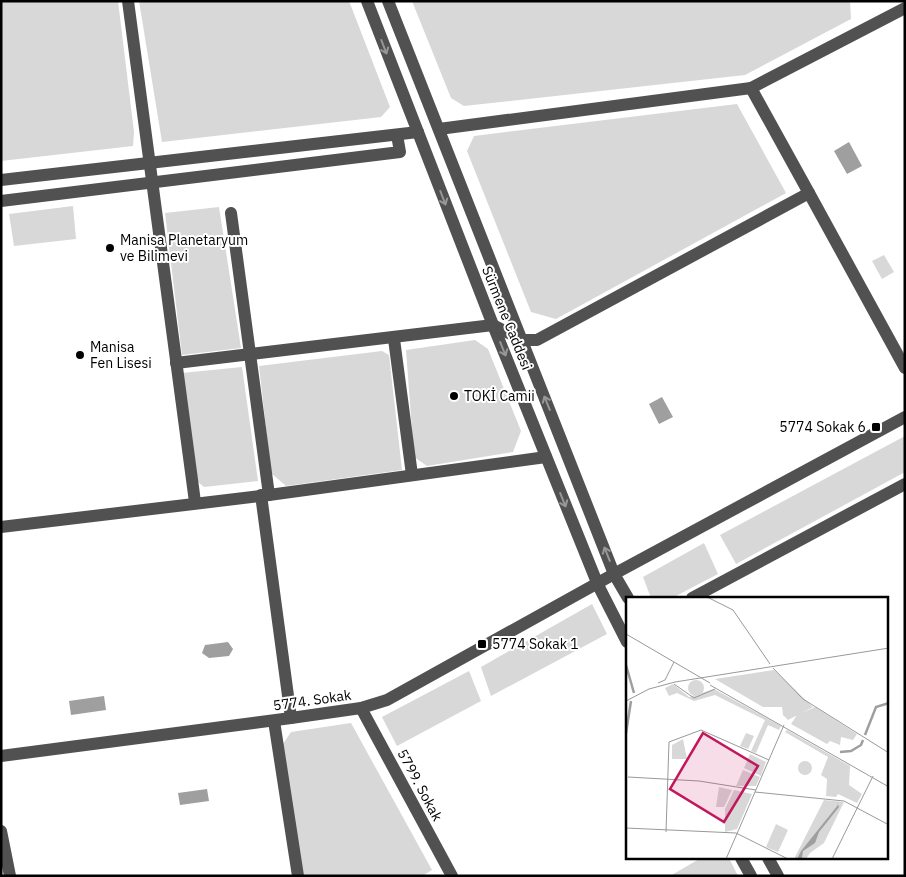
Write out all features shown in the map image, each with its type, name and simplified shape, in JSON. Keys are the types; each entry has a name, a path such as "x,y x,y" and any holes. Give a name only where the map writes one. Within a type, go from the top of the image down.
{"street":[{"path":"128,1 195,502"},
{"name":"Sürmene Caddesi","path":"367,1 546,457 598,585 626,640"},
{"name":"Sürmene Caddesi","path":"388,1 614,574 627,597"},
{"path":"440,130 751,88 905,8"},
{"path":"751,88 905,368"},
{"path":"1,180 418,132"},
{"path":"1,201 400,152 397,135"},
{"path":"176,363 394,339 493,325 522,340 537,340 809,193"},
{"path":"231,213 250,356 291,718"},
{"path":"394,339 412,475"},
{"name":"5774. Sokak","path":"1,756 274,721 361,708 388,700 598,585 614,574 905,417"},
{"path":"1,527 265,495 546,457"},
{"path":"694,597 905,484"},
{"name":"5799. Sokak","path":"361,708 449,875"},
{"path":"274,721 298,876"},
{"path":"1,831 10,876"},
{"path":"742,860 750,876"},
{"path":"769,860 778,876"}],"shaded area":[{"path":"1,1 118,1 134,132 133,146 1,161"},
{"path":"139,1 349,1 390,107 381,117 162,142"},
{"path":"412,1 850,1 851,19 745,75 464,106 451,98"},
{"path":"737,104 786,193 556,319 531,312 467,151 474,136"},
{"path":"849,142 862,166 847,174 834,151"},
{"path":"73,206 76,239 14,246 9,214"},
{"path":"219,207 241,348 182,355 165,213"},
{"path":"884,255 894,272 882,279 872,261"},
{"path":"475,340 488,349 521,431 513,452 427,466 414,457 406,350"},
{"path":"382,351 389,355 402,470 286,486 271,473 259,366"},
{"path":"242,367 258,481 204,487 197,481 182,373"},
{"path":"662,397 673,417 659,424 649,404"},
{"path":"905,436 905,472 736,564 720,535"},
{"path":"704,543 718,574 674,597 651,597 643,577"},
{"path":"592,604 607,634 491,696 481,667"},
{"path":"228,642 233,649 229,656 209,658 202,653 205,645"},
{"path":"469,671 481,701 397,746 382,717"},
{"path":"104,696 106,710 71,715 69,701"},
{"path":"351,723 432,870 422,876 303,876 283,744 291,732"},
{"path":"207,789 209,801 180,805 178,793"},
{"path":"698,860 730,860 738,876 670,876"}],"place":[{"name":"Manisa Planetaryum ve Bilimevi","path":"110,248"},
{"name":"Manisa Fen Lisesi","path":"80,355"},
{"name":"TOKİ Camii","path":"454,396"},
{"name":"5774 Sokak 6","path":"876,427"},
{"name":"5774 Sokak 1","path":"482,644"}]}
